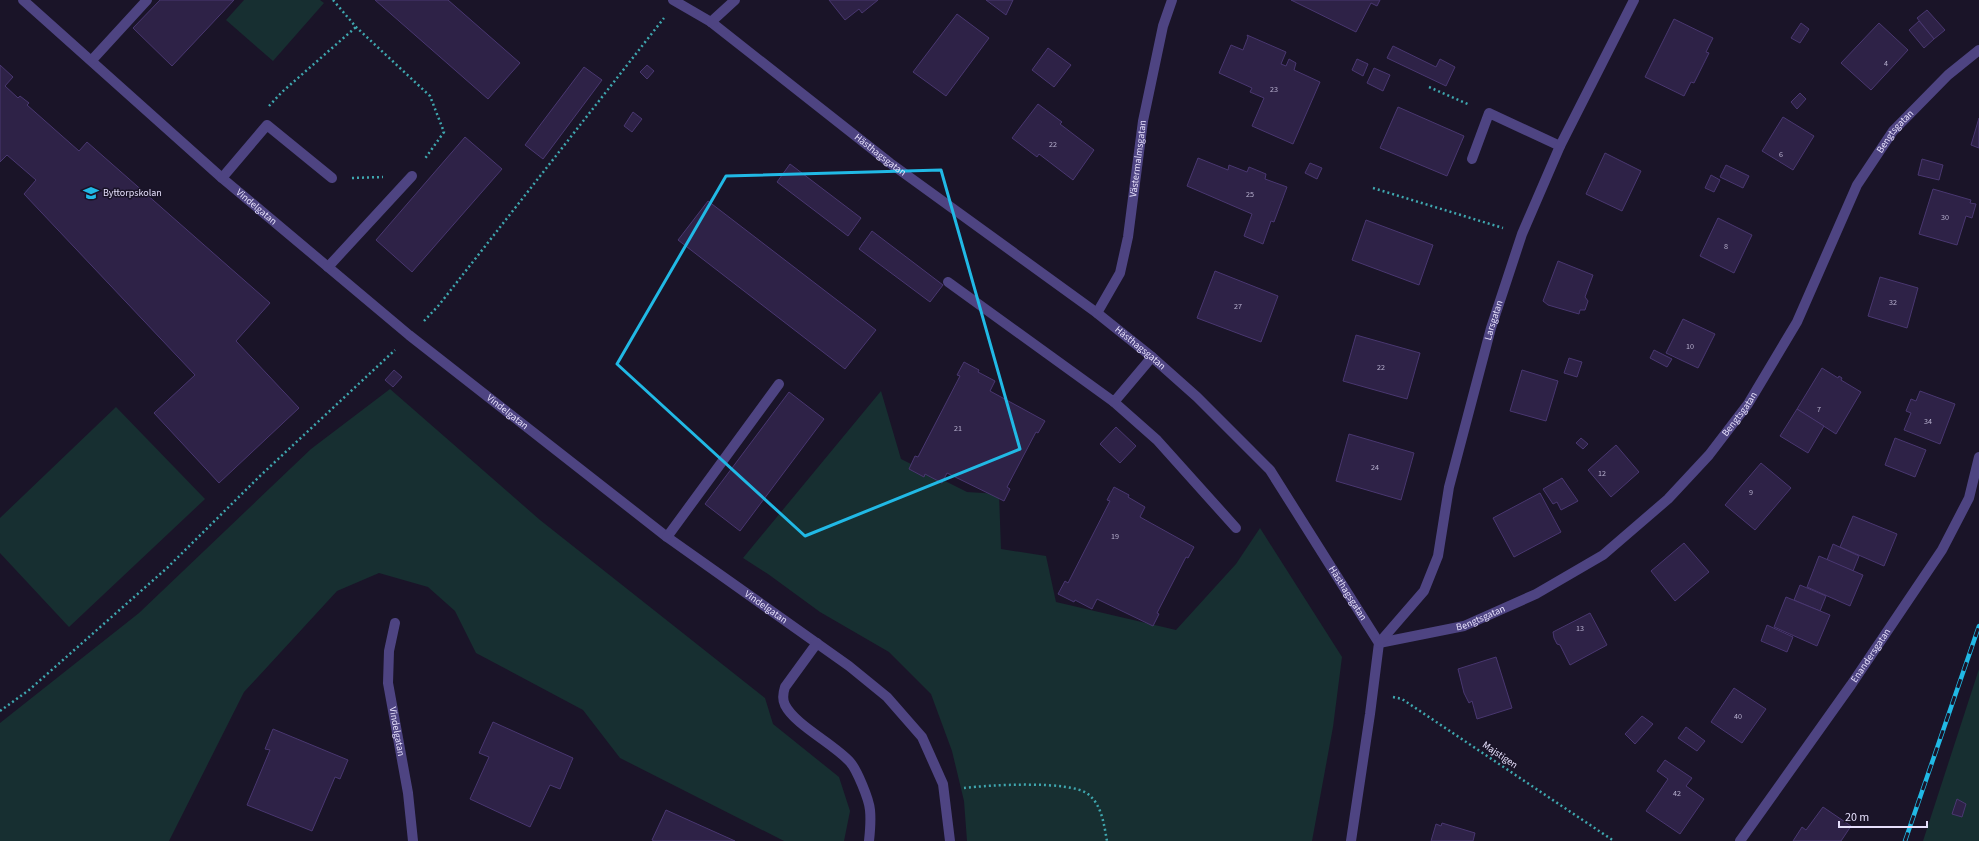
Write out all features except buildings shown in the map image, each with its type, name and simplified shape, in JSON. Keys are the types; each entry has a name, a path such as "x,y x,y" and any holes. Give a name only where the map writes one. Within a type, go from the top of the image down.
{"street":[{"path":"92,60 147,0"},
{"path":"711,22 735,0"},
{"name":"Västermalmsgatan","path":"1097,313 1120,274 1128,237 1143,121 1163,26 1172,0"},
{"name":"Larsgatan","path":"1379,643 1424,592 1438,556 1449,487 1491,328 1522,234 1560,146 1634,0"},
{"name":"Vindelgatan","path":"27,1 222,178 409,335 667,537 817,643 887,697 922,737 944,790 950,841"},
{"name":"Hästhagsgatan","path":"675,1 711,22 890,163 1097,313 1152,357 1197,397 1270,470 1379,643"},
{"name":"Bengtsgatan","path":"1379,643 1464,626 1536,594 1603,556 1668,499 1709,455 1748,404 1797,322 1857,185 1893,130 1948,75 1979,50"},
{"path":"1472,159 1489,113 1560,146"},
{"path":"222,178 267,125 332,178"},
{"path":"328,267 412,176"},
{"path":"948,282 1114,402 1157,440 1236,528"},
{"path":"1114,402 1152,357"},
{"path":"667,537 779,384"},
{"name":"Enandersgatan","path":"1740,841 1851,685 1942,550 1969,498 1979,457"},
{"name":"Vindelgatan","path":"395,623 389,651 388,683 408,793 413,841"},
{"path":"817,643 785,687 783,695 785,705 798,720 832,746 851,763 861,784 870,809 869,841"},
{"path":"1351,841 1379,643"}],"path":[{"path":"332,178 412,176 444,132 430,96 356,27 333,0"},
{"path":"0,711 29,690 167,568 261,475 382,363 439,305 675,1"},
{"path":"267,125 258,117 282,92 356,27"},
{"path":"1429,86 1489,113"},
{"path":"1373,188 1522,234"},
{"name":"Majstigen","path":"1373,691 1402,699 1614,841"},
{"path":"944,790 1005,784 1066,786 1088,793 1099,807 1107,841"}],"highlighted area":[{"path":"941,170 1020,449 805,536 617,364 726,176"}],"green space":[{"path":"244,0 320,0 324,3 273,61 226,20"},
{"path":"390,389 540,520 765,698 773,724 839,777 850,811 844,841 784,841 620,758 583,710 476,653 455,611 428,587 379,573 337,591 244,692 169,841 0,841 0,723 139,613 311,449"},
{"path":"881,391 901,459 967,492 999,494 1001,549 1046,556 1056,602 1176,630 1236,564 1260,528 1342,657 1333,727 1312,841 967,841 964,801 952,751 931,694 889,652 820,612 768,574 743,558"},
{"path":"116,407 205,499 69,627 0,553 0,518"},
{"path":"1979,669 1979,841 1923,841"}],"railway":[{"path":"1905,841 1979,626"}],"place":[{"name":"Byttorpskolan","path":"91,193"}]}
